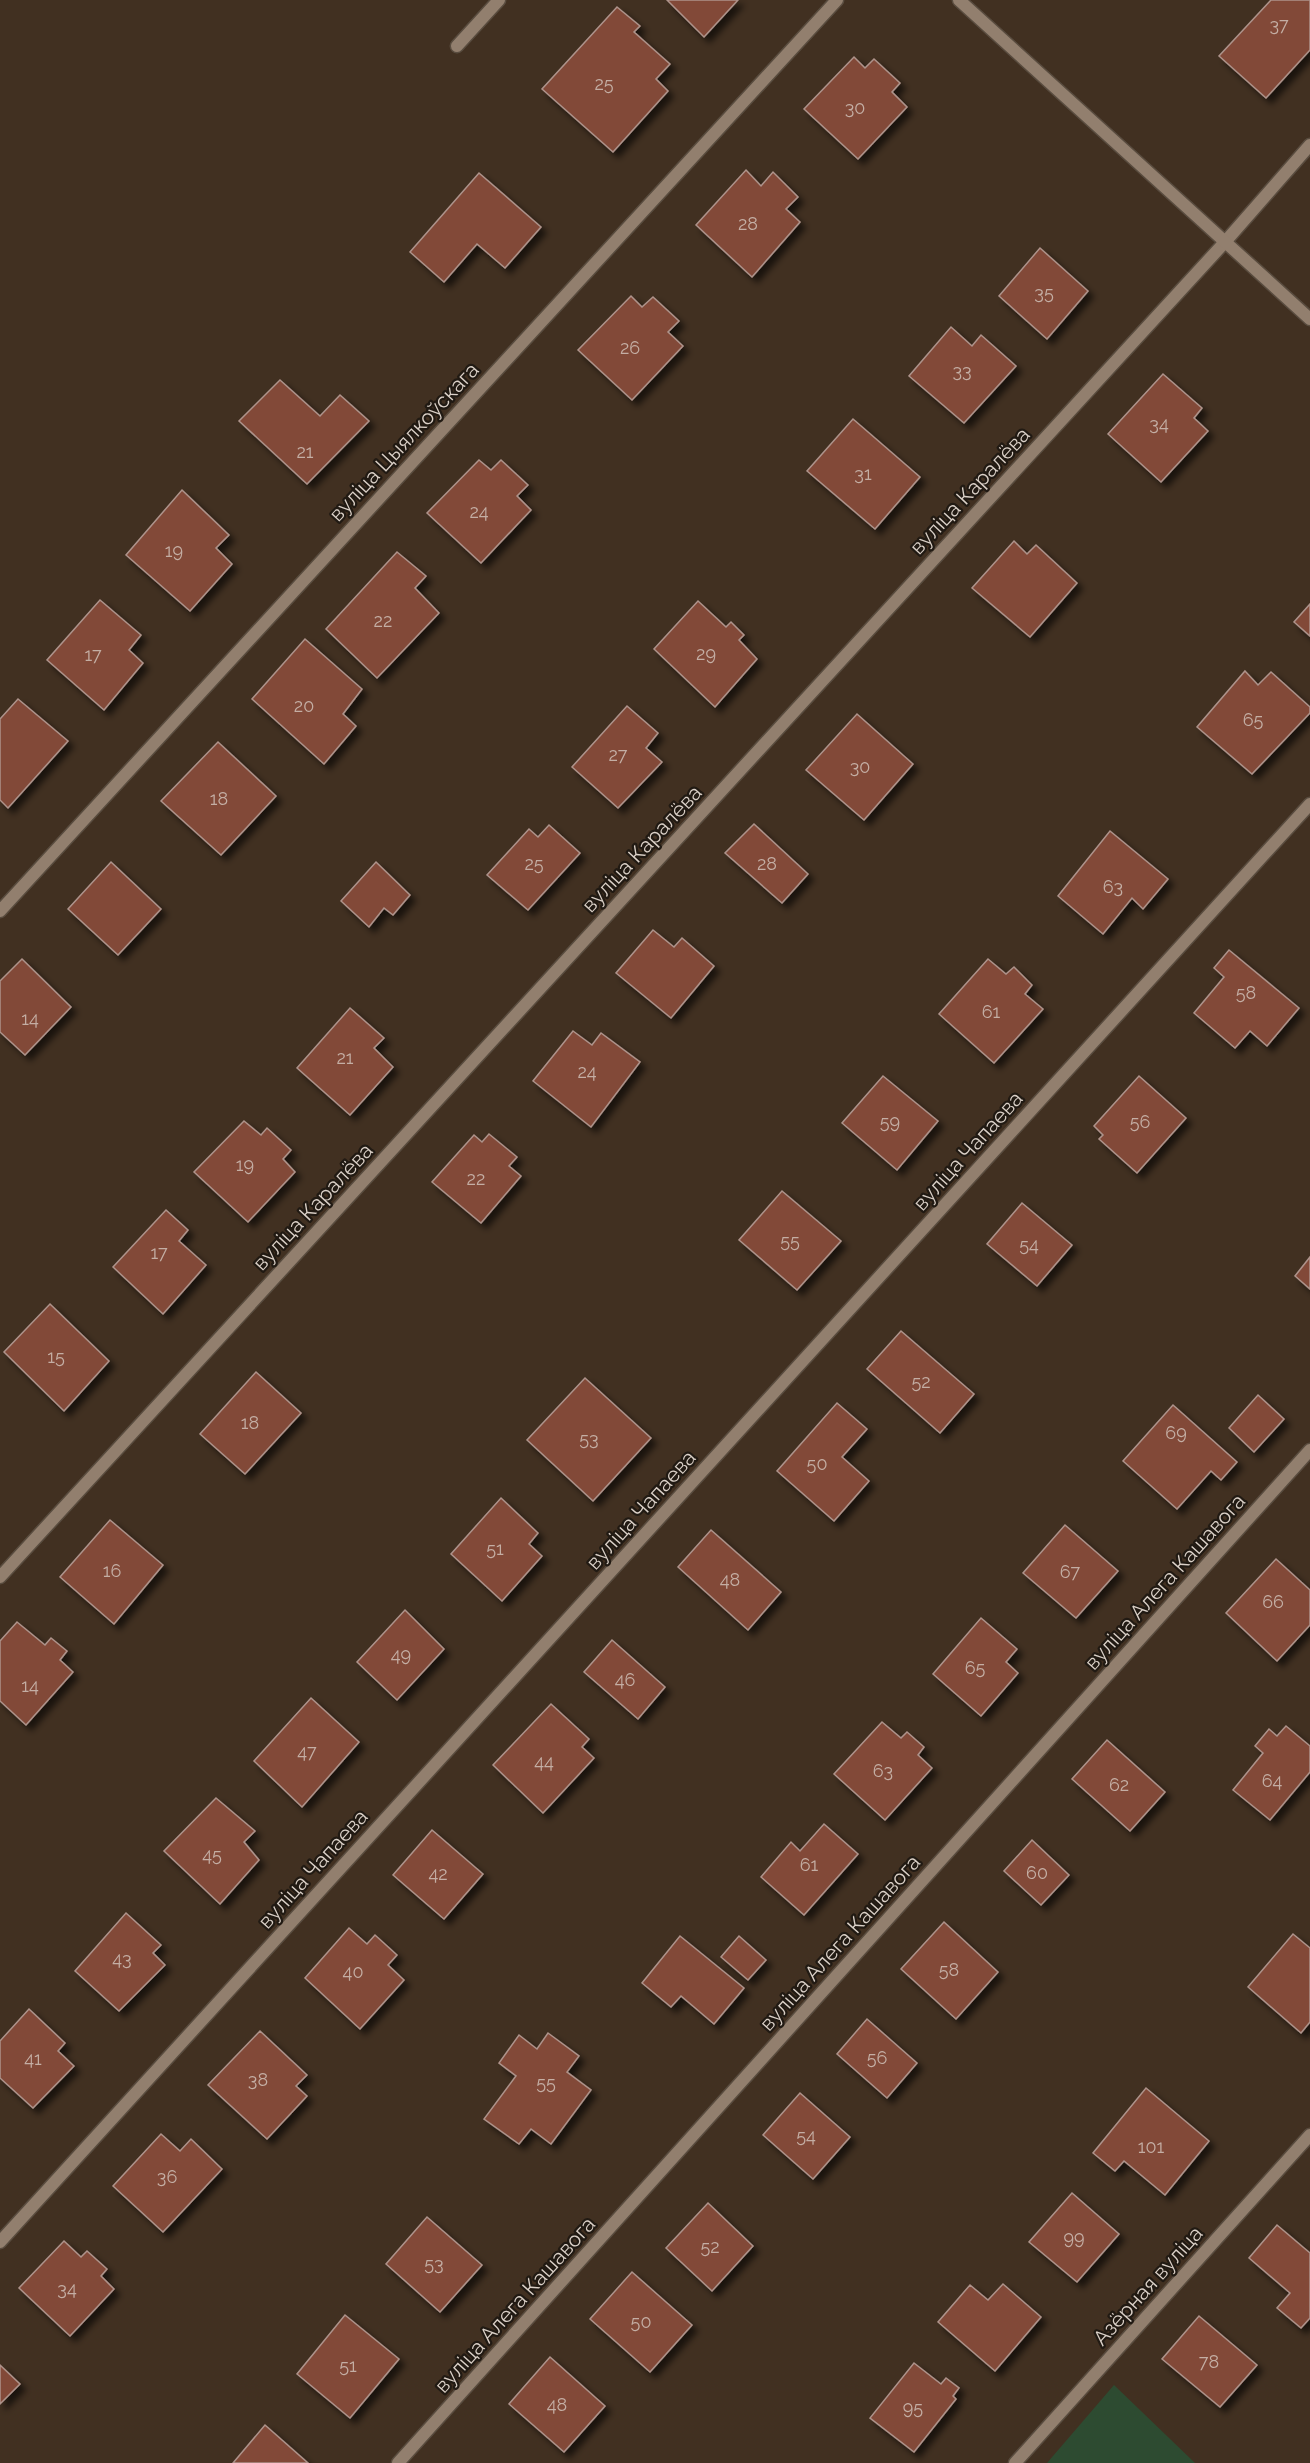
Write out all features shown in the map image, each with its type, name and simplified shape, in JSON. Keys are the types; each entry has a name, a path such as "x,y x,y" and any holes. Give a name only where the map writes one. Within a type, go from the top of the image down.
{"street":[{"path":"457,46 499,0"},
{"name":"вуліца Цыялкоўскага","path":"0,911 837,0"},
{"path":"959,0 1310,320"},
{"name":"вуліца Каралёва","path":"0,1578 1225,242 1310,145"},
{"name":"вуліца Чапаева","path":"0,2242 1310,804"},
{"name":"вуліца Алега Кашавога","path":"398,2463 1310,1450"},
{"name":"Азёрная вуліца","path":"1015,2463 1310,2135"}],"green space":[{"path":"1114,2385 1195,2463 1047,2463"}],"building":[{"path":"667,0 738,0 704,37"},
{"path":"1271,0 1310,0 1310,50 1266,98 1219,56"},
{"path":"617,7 640,26 634,32 670,64 656,79 668,91 613,152 542,89"},
{"path":"854,57 865,68 874,59 900,83 892,92 907,107 858,159 804,109"},
{"path":"746,170 761,186 773,172 798,197 786,209 800,222 752,277 696,225"},
{"path":"479,173 541,227 505,268 477,244 444,282 410,252"},
{"path":"1040,248 1088,291 1047,339 999,296"},
{"path":"631,296 642,307 653,297 679,321 668,332 683,346 632,400 578,350"},
{"path":"951,327 972,346 981,335 1016,366 964,423 909,376"},
{"path":"1163,374 1202,408 1194,418 1208,431 1161,482 1108,434"},
{"path":"280,380 320,416 340,395 369,421 307,484 239,421"},
{"path":"853,419 920,477 875,529 807,471"},
{"path":"479,460 491,470 501,460 528,485 517,496 531,510 481,563 427,513"},
{"path":"182,490 229,535 216,548 232,564 190,611 126,555"},
{"path":"1014,541 1027,554 1036,545 1077,583 1030,637 972,588"},
{"path":"397,552 426,576 415,588 439,613 377,678 326,629"},
{"path":"100,600 141,635 129,650 143,663 104,710 47,660"},
{"path":"698,601 726,627 731,622 744,635 739,640 757,659 715,707 654,649"},
{"path":"1310,604 1310,636 1294,622"},
{"path":"305,639 362,689 343,714 356,726 324,764 252,699"},
{"path":"1245,671 1258,685 1271,672 1310,707 1310,713 1252,774 1197,727"},
{"path":"18,699 68,741 8,808 0,800 0,719"},
{"path":"627,706 658,733 646,748 662,762 618,808 572,767"},
{"path":"857,714 913,764 864,820 806,770"},
{"path":"218,742 276,796 221,855 161,801"},
{"path":"754,824 808,874 782,903 725,853"},
{"path":"549,825 580,853 528,910 487,875 529,829 538,837"},
{"path":"1110,831 1168,879 1143,909 1132,898 1103,934 1058,896"},
{"path":"111,862 161,909 118,955 68,909"},
{"path":"376,862 410,895 393,915 384,908 369,927 341,901"},
{"path":"653,930 674,947 682,938 714,966 671,1018 616,973"},
{"path":"1229,950 1299,1008 1267,1046 1250,1031 1235,1048 1194,1013 1224,977 1214,968"},
{"path":"22,959 71,1007 25,1055 0,1032 0,981"},
{"path":"988,959 1006,974 1014,967 1032,985 1025,994 1043,1009 994,1063 939,1014"},
{"path":"350,1008 384,1038 374,1048 393,1067 350,1115 297,1068"},
{"path":"573,1031 592,1045 601,1033 640,1062 591,1127 533,1081"},
{"path":"883,1076 938,1121 897,1170 842,1123"},
{"path":"1139,1076 1186,1118 1137,1173 1099,1139 1103,1135 1094,1126"},
{"path":"244,1121 261,1135 267,1128 291,1150 283,1159 295,1172 248,1222 194,1172"},
{"path":"489,1134 517,1157 509,1166 521,1176 481,1223 432,1182 474,1135 482,1142"},
{"path":"782,1191 841,1241 797,1290 739,1240"},
{"path":"1022,1203 1072,1245 1037,1286 987,1244"},
{"path":"166,1210 188,1230 179,1241 206,1265 163,1314 113,1267"},
{"path":"1310,1257 1310,1289 1295,1276"},
{"path":"50,1304 109,1361 64,1411 4,1352"},
{"path":"901,1331 974,1394 940,1433 867,1369"},
{"path":"256,1372 301,1413 245,1474 200,1434"},
{"path":"585,1378 651,1438 593,1501 527,1440"},
{"path":"1258,1395 1284,1419 1254,1452 1229,1428"},
{"path":"837,1403 867,1429 842,1457 869,1481 834,1521 777,1471"},
{"path":"1173,1405 1237,1462 1221,1480 1211,1471 1177,1509 1123,1461"},
{"path":"501,1498 538,1533 529,1544 542,1556 502,1601 451,1554"},
{"path":"110,1520 163,1565 114,1624 60,1577"},
{"path":"1065,1525 1118,1571 1076,1618 1023,1573"},
{"path":"711,1530 781,1592 748,1630 678,1567"},
{"path":"1276,1559 1310,1590 1310,1625 1277,1661 1226,1613"},
{"path":"405,1610 444,1649 397,1700 357,1662"},
{"path":"981,1618 1017,1649 1006,1662 1018,1673 981,1716 933,1674"},
{"path":"17,1622 45,1645 51,1638 67,1651 60,1660 73,1672 26,1725 0,1701 0,1641"},
{"path":"612,1640 665,1687 638,1719 584,1672"},
{"path":"311,1698 359,1742 302,1807 254,1761"},
{"path":"551,1704 589,1739 582,1747 594,1758 543,1813 493,1765"},
{"path":"882,1722 901,1738 907,1732 924,1747 918,1755 932,1768 885,1820 834,1774"},
{"path":"1286,1726 1310,1746 1310,1772 1270,1820 1233,1790 1263,1753 1255,1746 1269,1729 1277,1736"},
{"path":"1107,1740 1165,1792 1130,1831 1072,1779"},
{"path":"216,1798 255,1831 244,1842 259,1860 220,1904 164,1851"},
{"path":"824,1824 858,1854 804,1915 761,1877 791,1842 800,1851"},
{"path":"432,1830 483,1874 444,1919 393,1875"},
{"path":"1032,1840 1069,1875 1041,1905 1004,1871"},
{"path":"126,1913 161,1945 153,1953 165,1965 119,2011 75,1971"},
{"path":"944,1922 998,1972 956,2019 901,1969"},
{"path":"349,1928 367,1944 375,1935 397,1955 388,1965 404,1980 360,2029 305,1978"},
{"path":"1293,1934 1310,1948 1310,2022 1301,2033 1248,1987"},
{"path":"680,1936 744,1988 714,2024 681,1996 671,2007 642,1983"},
{"path":"739,1936 766,1960 748,1980 721,1957"},
{"path":"29,2009 65,2043 58,2051 74,2066 33,2108 0,2078 0,2041"},
{"path":"867,2019 917,2063 887,2098 837,2054"},
{"path":"260,2031 307,2075 296,2086 307,2096 267,2139 208,2085"},
{"path":"548,2033 579,2056 567,2072 591,2090 551,2144 531,2129 519,2144 484,2119 516,2076 499,2063 519,2035 537,2049"},
{"path":"1146,2088 1209,2141 1165,2195 1124,2161 1115,2171 1093,2153"},
{"path":"800,2093 850,2137 813,2179 763,2135"},
{"path":"161,2134 180,2151 191,2139 222,2169 163,2232 113,2186"},
{"path":"1072,2193 1119,2234 1077,2282 1029,2242"},
{"path":"708,2203 753,2246 712,2291 666,2248"},
{"path":"427,2217 482,2265 440,2312 386,2264"},
{"path":"1277,2225 1310,2253 1310,2318 1301,2328 1277,2308 1290,2293 1249,2258"},
{"path":"64,2241 81,2257 87,2251 107,2269 101,2276 114,2289 70,2336 19,2288"},
{"path":"632,2272 692,2325 650,2372 590,2319"},
{"path":"1003,2284 1041,2317 995,2371 938,2322 970,2285 988,2300"},
{"path":"345,2315 399,2359 350,2418 297,2374"},
{"path":"1199,2316 1257,2365 1220,2407 1162,2359"},
{"path":"550,2357 605,2406 564,2452 509,2404"},
{"path":"914,2363 941,2384 946,2378 959,2388 953,2396 956,2399 914,2452 870,2418"},
{"path":"0,2365 20,2384 0,2404"},
{"path":"265,2425 308,2463 233,2463"}]}
